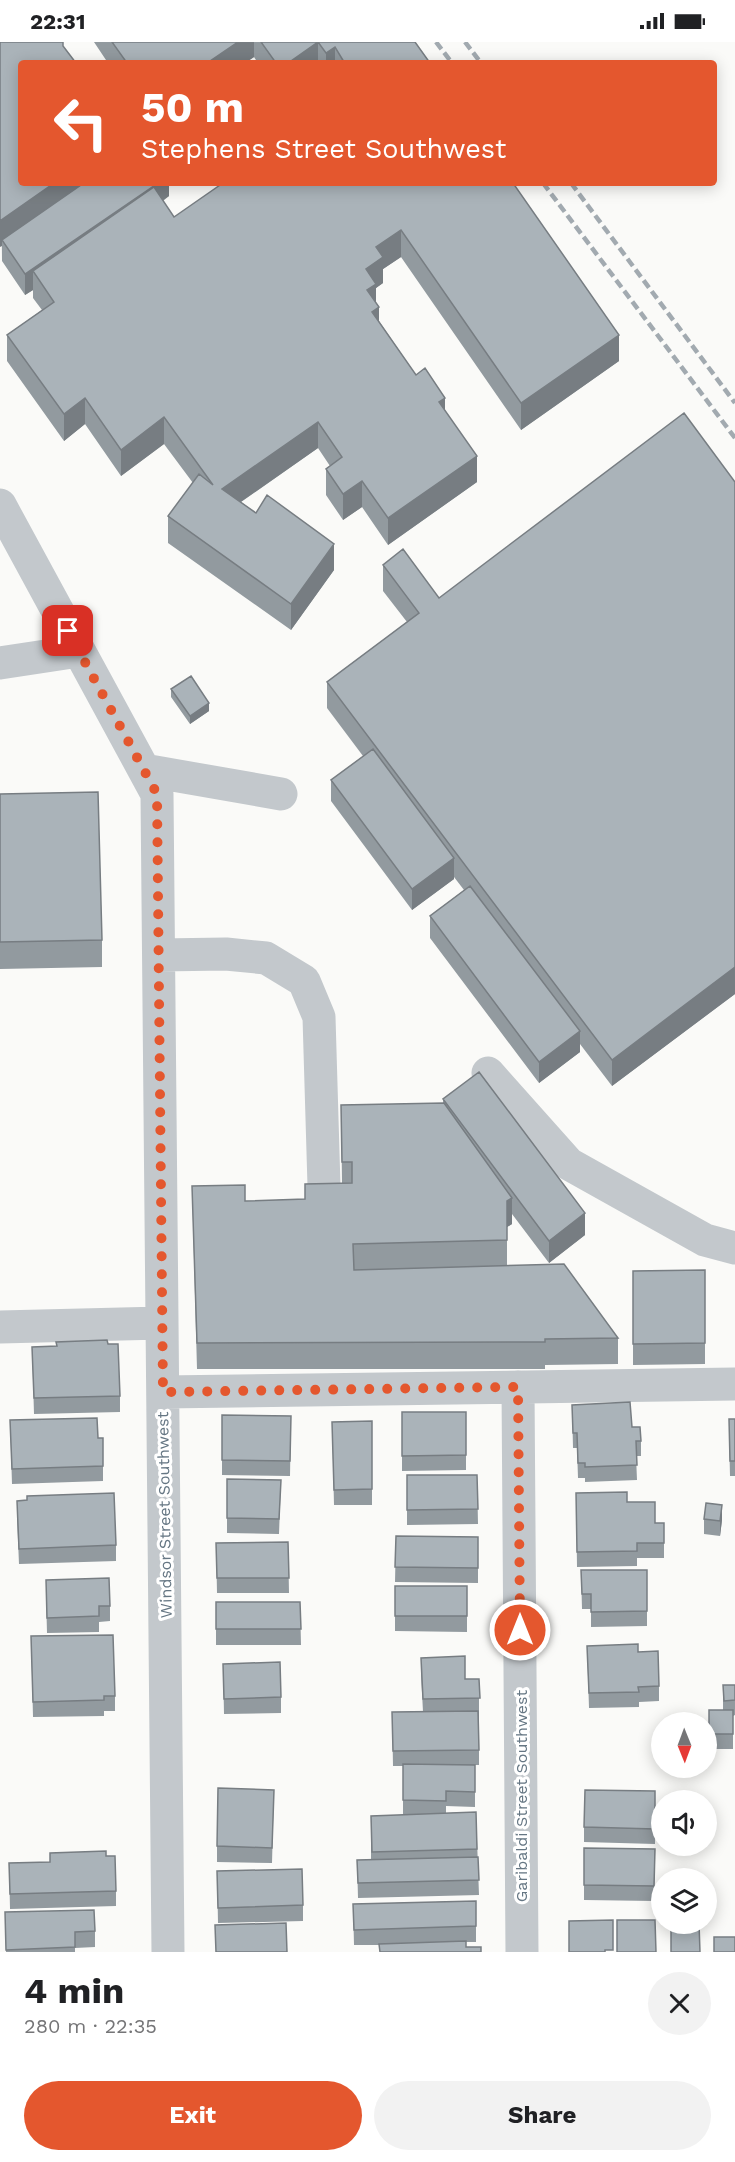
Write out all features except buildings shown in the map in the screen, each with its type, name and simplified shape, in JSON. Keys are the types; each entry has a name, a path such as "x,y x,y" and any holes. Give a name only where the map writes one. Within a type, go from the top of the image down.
{"street":[{"name":"Windsor Street Southwest","path":"1,511 157,794 168,1952"},
{"path":"0,663 79,651"},
{"path":"144,770 281,794"},
{"path":"159,955 226,954 266,958 304,981 319,1017 324,1186"},
{"path":"488,1073 570,1164 705,1240 735,1248"},
{"path":"0,1327 162,1323"},
{"path":"163,1392 735,1384"},
{"name":"Garibaldi Street Southwest","path":"518,1387 522,1952"}],"railway":[{"path":"436,42 450,60"},
{"path":"465,42 479,60"},
{"path":"545,186 735,438"},
{"path":"573,186 735,403"}],"route":[{"path":"68,631 157,794 163,1392 518,1387 520,1630"}]}
